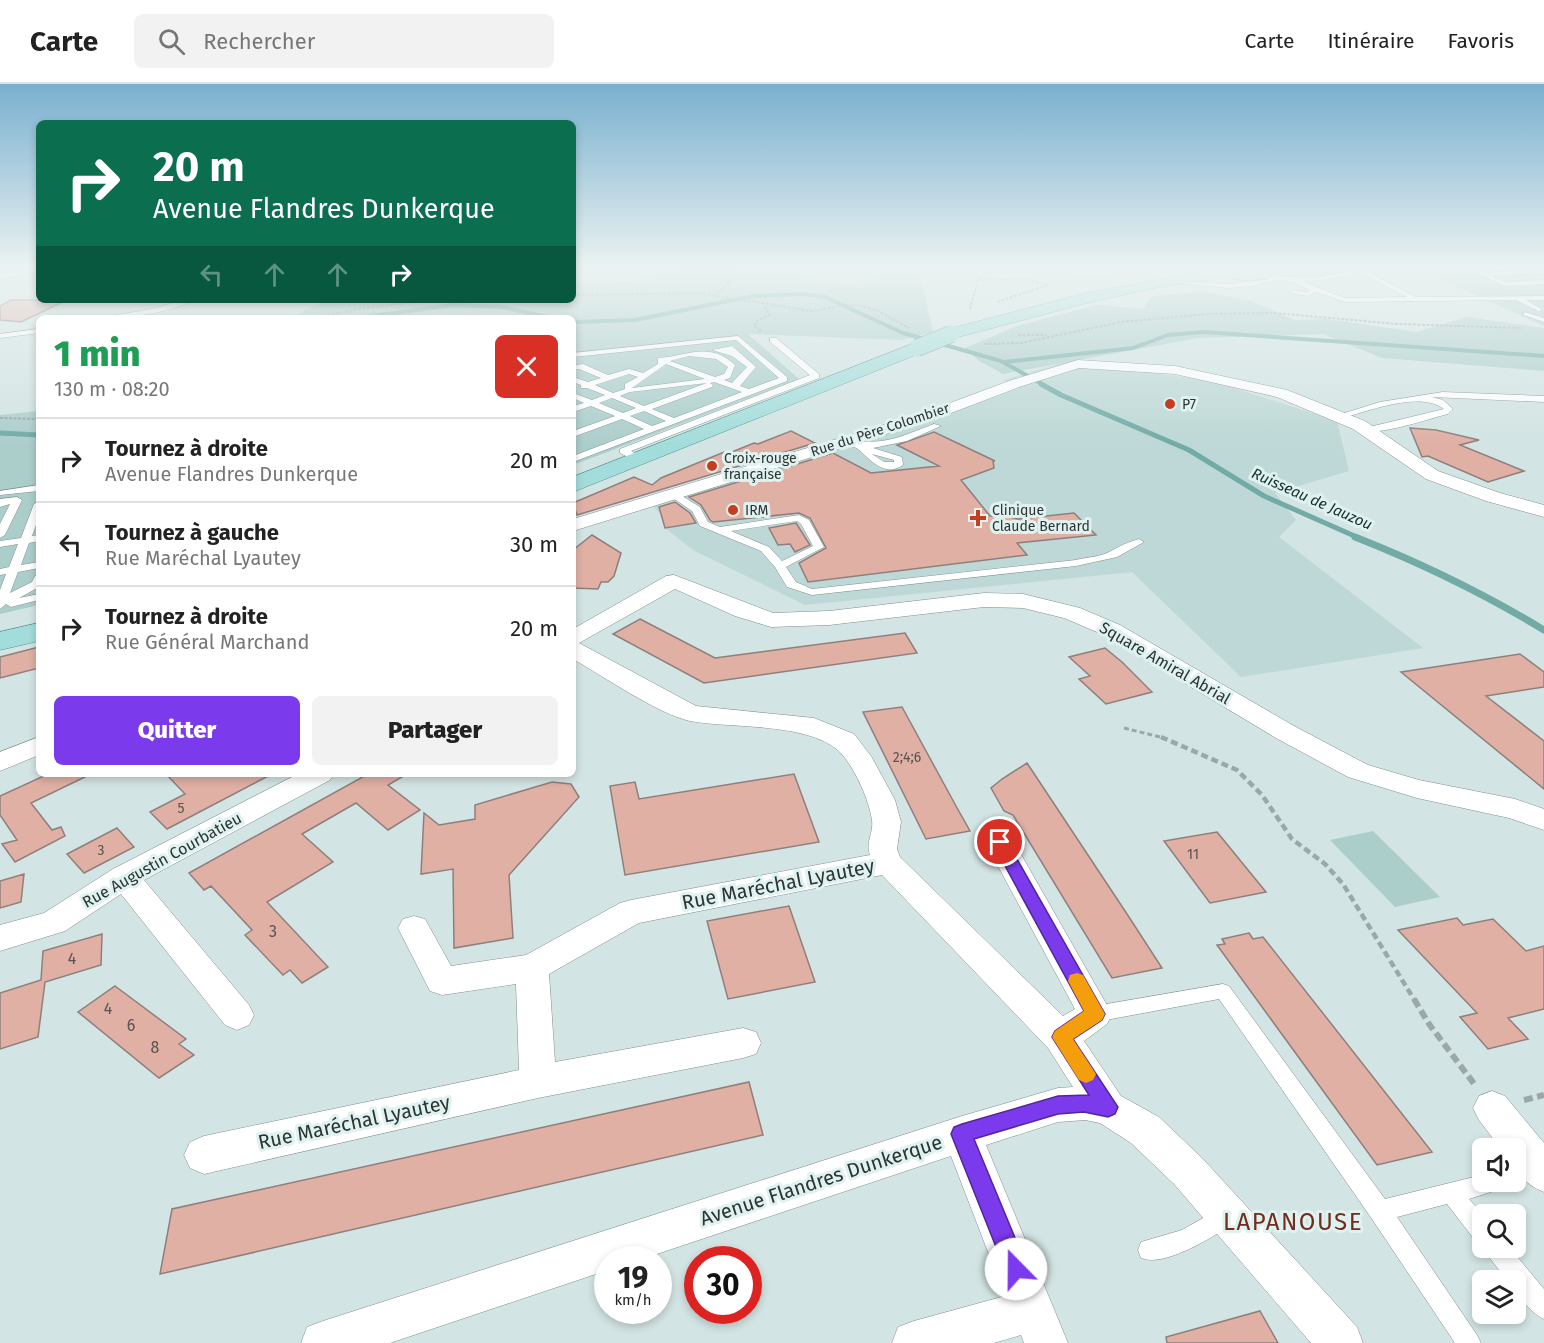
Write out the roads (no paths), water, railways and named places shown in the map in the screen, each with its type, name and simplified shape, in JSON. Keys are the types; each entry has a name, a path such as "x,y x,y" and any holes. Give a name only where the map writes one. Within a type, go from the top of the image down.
{"main road":[{"path":"951,334 969,327"},
{"path":"576,483 631,455 914,338 951,334 976,327"},
{"path":"576,488 631,455"},
{"path":"0,641 36,633"}],"street":[{"name":"Rue du Père Colombier","path":"576,524 854,444 1014,384 1078,364 1175,370 1281,393 1339,416"},
{"path":"1339,416 1365,429 1432,475 1476,492 1544,511"},
{"name":"Square Amiral Abrial","path":"576,636 674,581 743,611 771,620 829,618 984,600 1023,601 1072,613 1112,630 1285,732 1358,771 1417,789 1515,809 1544,820"},
{"path":"576,651 691,713 814,726 845,740 858,756 881,800 887,822 882,849 888,863"},
{"path":"0,762 36,746"},
{"name":"Rue Augustin Courbatieu","path":"0,938 54,922 124,877 314,777"},
{"path":"1000,842 1095,1014 1061,1037"},
{"name":"Rue Maréchal Lyautey","path":"414,928 442,981 532,968 632,912 888,863 1061,1037 1108,1107"},
{"path":"124,877 237,1015"},
{"path":"532,968 538,1082"},
{"name":"Rue Maréchal Lyautey","path":"204,1155 538,1082 743,1043"},
{"name":"Avenue Flandres Dunkerque","path":"323,1343 962,1134 1058,1105 1084,1103 1108,1107 1145,1130 1188,1171 1341,1343"},
{"path":"1492,1108 1536,1172"},
{"path":"914,1343 1040,1326 962,1134"}],"lane":[{"path":"0,336 36,331"},
{"path":"576,355 738,338 784,379 576,458"},
{"path":"598,441 631,455 816,376 773,340"},
{"path":"693,344 699,350 696,355"},
{"path":"637,350 715,380 736,385 746,385 761,358"},
{"path":"576,408 629,388 662,365 663,361 679,356 735,354 755,369"},
{"path":"576,432 719,379 731,372 732,368 721,355"},
{"path":"729,363 755,369"},
{"path":"576,366 629,388 641,390 715,380"},
{"path":"736,385 755,369"},
{"path":"576,388 629,371 644,376"},
{"path":"576,380 674,421"},
{"path":"736,385 749,392"},
{"path":"1339,416 1410,399 1443,394 1544,399"},
{"path":"576,396 652,429"},
{"path":"1365,429 1381,428 1445,412 1449,409 1447,405 1426,398"},
{"path":"1526,398 1544,405"},
{"path":"854,444 884,444 937,426"},
{"path":"576,432 588,436"},
{"path":"0,493 36,488"},
{"path":"674,494 696,509 704,524 765,549 780,566 788,583 796,589 812,592 1076,563 1113,555 1138,542"},
{"path":"0,504 17,500 4,520 0,536"},
{"path":"1,604 36,511"},
{"path":"4,520 34,516"},
{"path":"719,530 799,518 805,522 819,547 780,566"},
{"path":"0,544 36,538"},
{"path":"0,573 36,566"},
{"path":"1,604 36,583"},
{"path":"1,604 36,598"},
{"path":"1095,1014 1223,991 1380,1211 1469,1343"},
{"path":"1380,1211 1472,1188"},
{"path":"1451,1193 1472,1219"},
{"path":"1149,1251 1186,1240 1228,1215"},
{"path":"1504,1258 1544,1306"}],"waterway":[{"path":"889,327 903,333 1001,361 1044,385"},
{"path":"1004,362 1133,348 1168,335 1204,332 1544,356"},
{"name":"Ruisseau de Jauzou","path":"1041,384 1061,395 1189,450 1264,496 1359,538"},
{"path":"0,433 36,435"},
{"name":"Ruisseau de Jauzou","path":"1355,537 1451,579 1544,630"}],"place":[{"name":"P7","path":"1170,404"},
{"name":"Croix-rouge française","path":"712,466"},
{"name":"IRM","path":"733,510"},
{"name":"Clinique Claude Bernard","path":"978,518"}],"district":[{"name":"LAPANOUSE","path":"1293,1222"}]}
